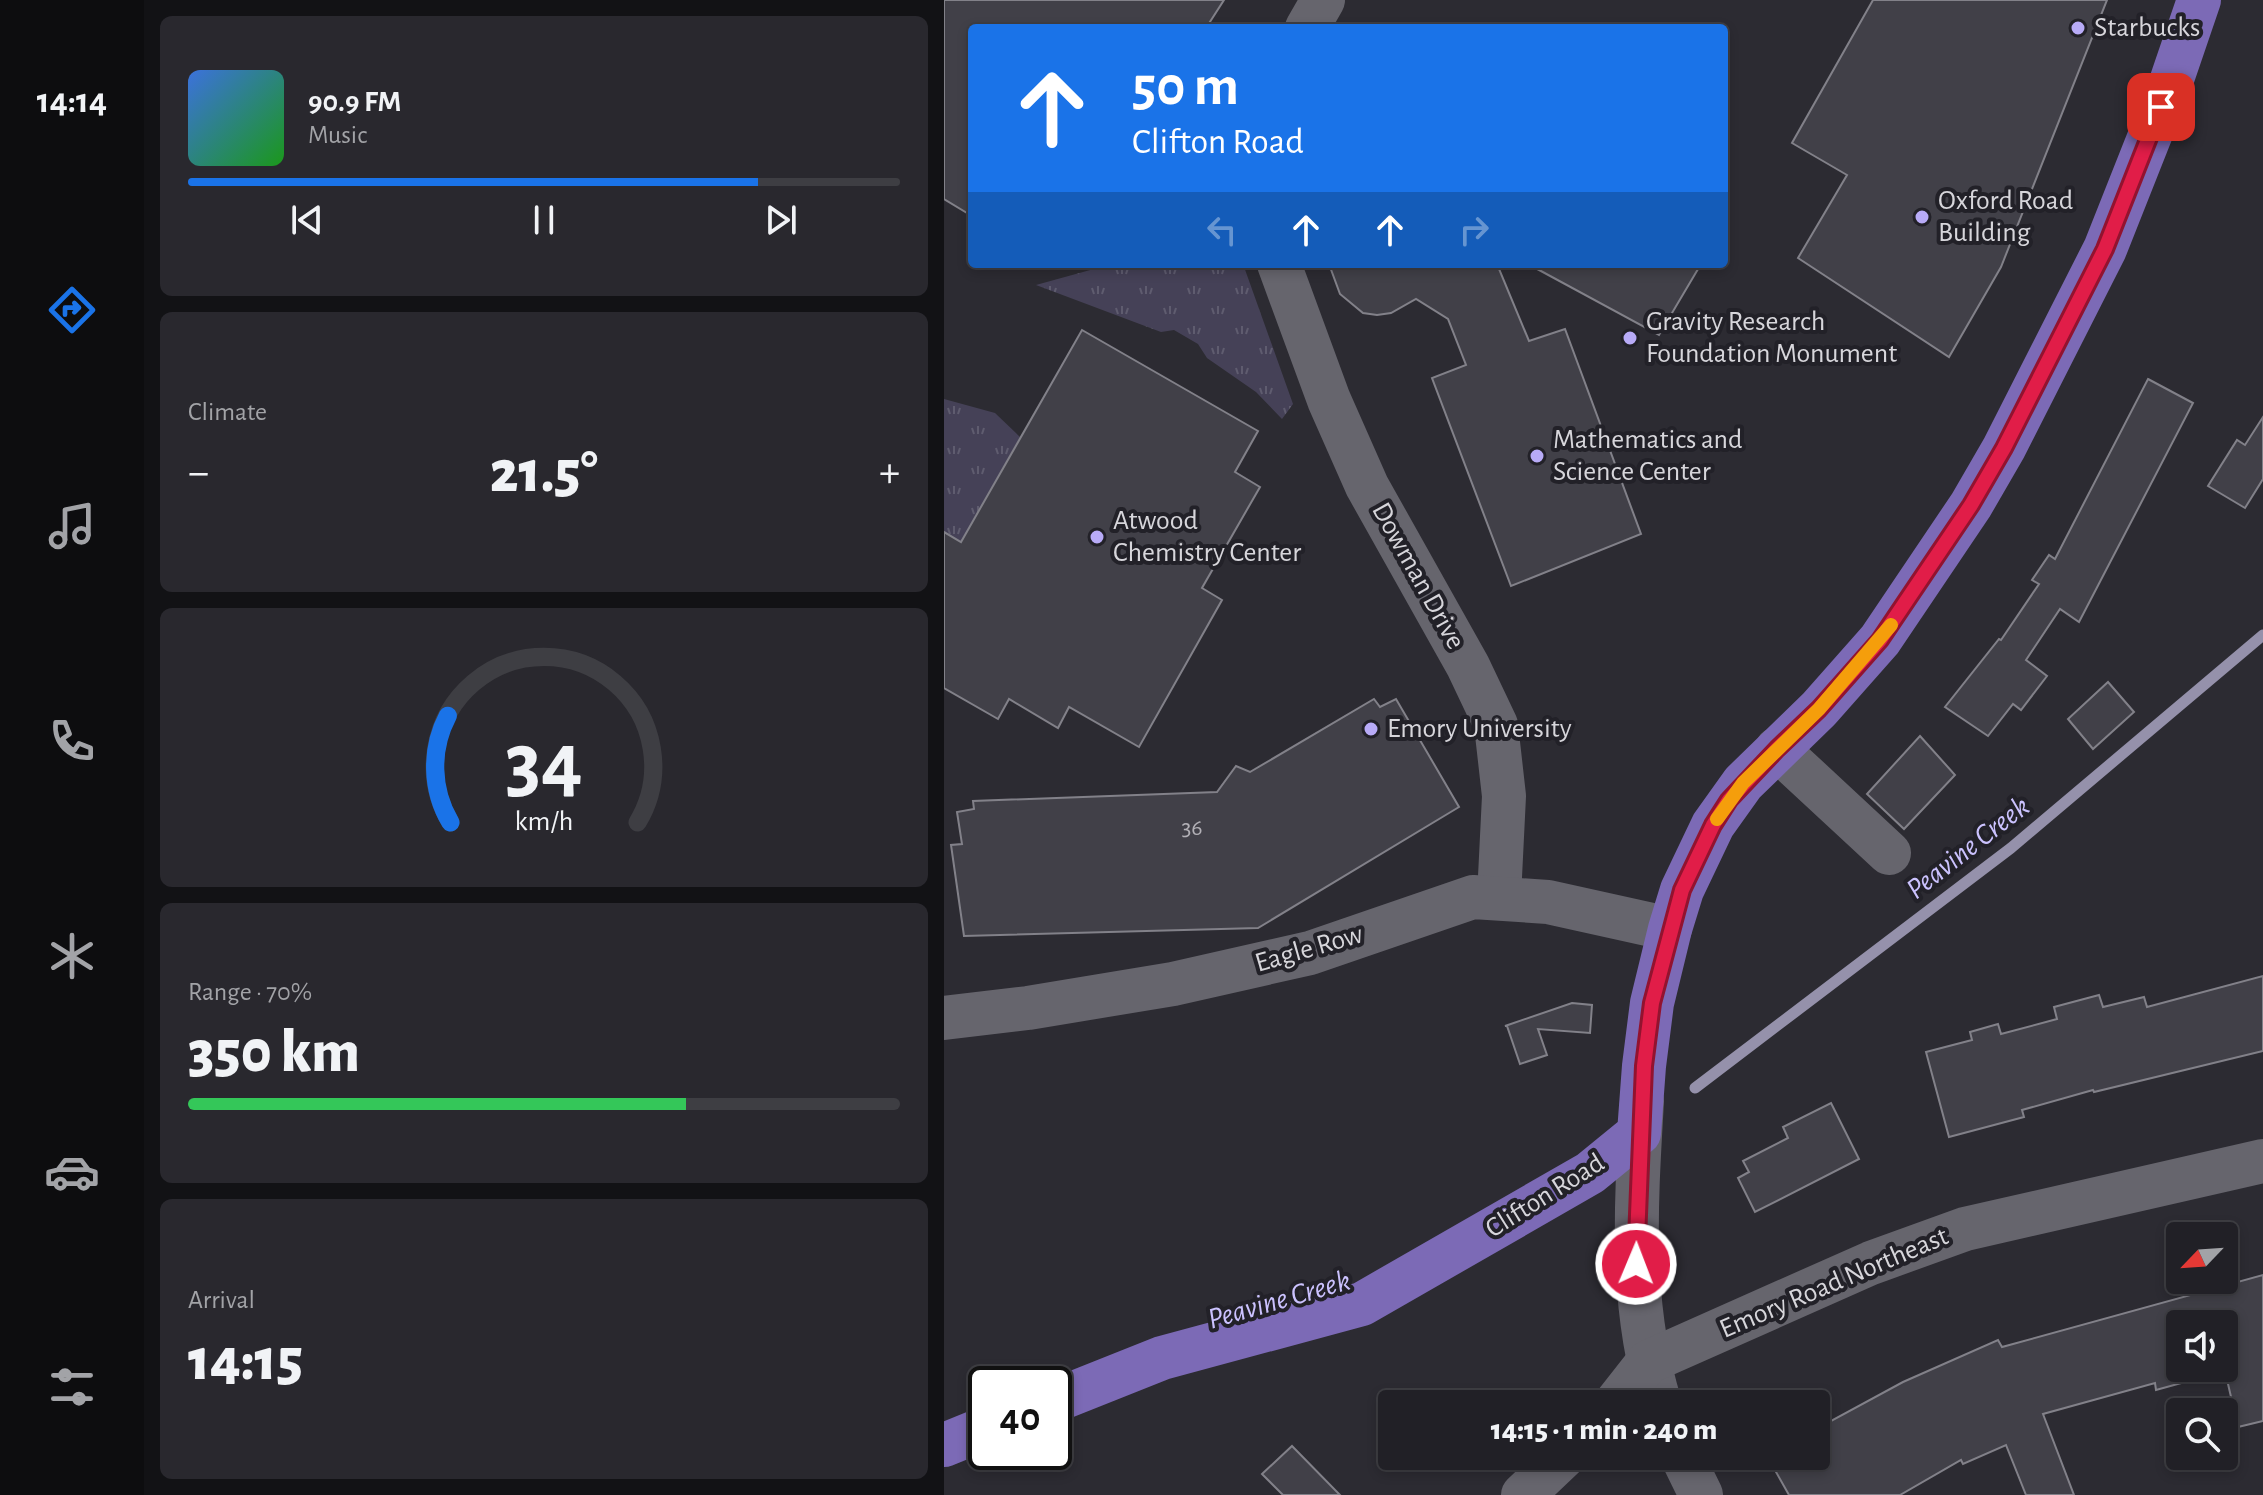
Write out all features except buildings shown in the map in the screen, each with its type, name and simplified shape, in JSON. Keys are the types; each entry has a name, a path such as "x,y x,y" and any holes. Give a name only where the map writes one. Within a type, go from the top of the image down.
{"main road":[{"path":"2004,448 2105,249"},
{"path":"1652,1003 1676,910 1713,825"},
{"name":"Clifton Road","path":"1072,1394 1162,1358 1362,1304 1590,1173 1639,1133 1644,1066"},
{"path":"944,1445 968,1435"}],"street":[{"path":"1309,24 1323,0"},
{"path":"2105,249 2170,85 2199,0"},
{"name":"Dowman Drive","path":"1280,268 1329,400 1367,486 1468,666 1496,725 1504,796 1499,897"},
{"path":"1713,825 1743,783 1819,709 1880,640 1971,505 2004,448"},
{"path":"1777,749 1889,853"},
{"name":"Eagle Row","path":"944,1018 1028,1008 1173,984 1310,953 1473,897 1676,910"},
{"path":"1652,1003 1644,1066 1636,1264 1648,1362 1656,1390"},
{"name":"Emory Road Northeast","path":"1626,1390 1648,1362 1871,1263 1935,1239 1965,1229 2263,1161"},
{"path":"1523,1495 1549,1470"},
{"path":"1689,1470 1701,1495"}],"green space":[{"path":"1098,268 1244,268 1293,404 1282,419 1256,392 1207,358 1198,344 1174,330 1161,332 1036,285"},
{"path":"944,399 995,413 1020,437 961,542 944,532"}],"waterway":[{"name":"Peavine Creek","path":"1695,1088 2011,848 2263,635"}],"slow traffic":[{"path":"1717,819 1743,783 1819,709 1891,625"}],"place":[{"name":"Starbucks","path":"2078,28"},
{"name":"Oxford Road Building","path":"1922,217"},
{"name":"Gravity Research Foundation Monument","path":"1630,338"},
{"name":"Mathematics and Science Center","path":"1537,456"},
{"name":"Atwood Chemistry Center","path":"1097,537"},
{"name":"Emory University","path":"1371,729"}],"route":[{"path":"1636,1264 1644,1066 1652,1003 1682,890 1713,825 1729,800 1819,709 1880,640 1971,505 2004,448 2105,249 2161,107"}]}
